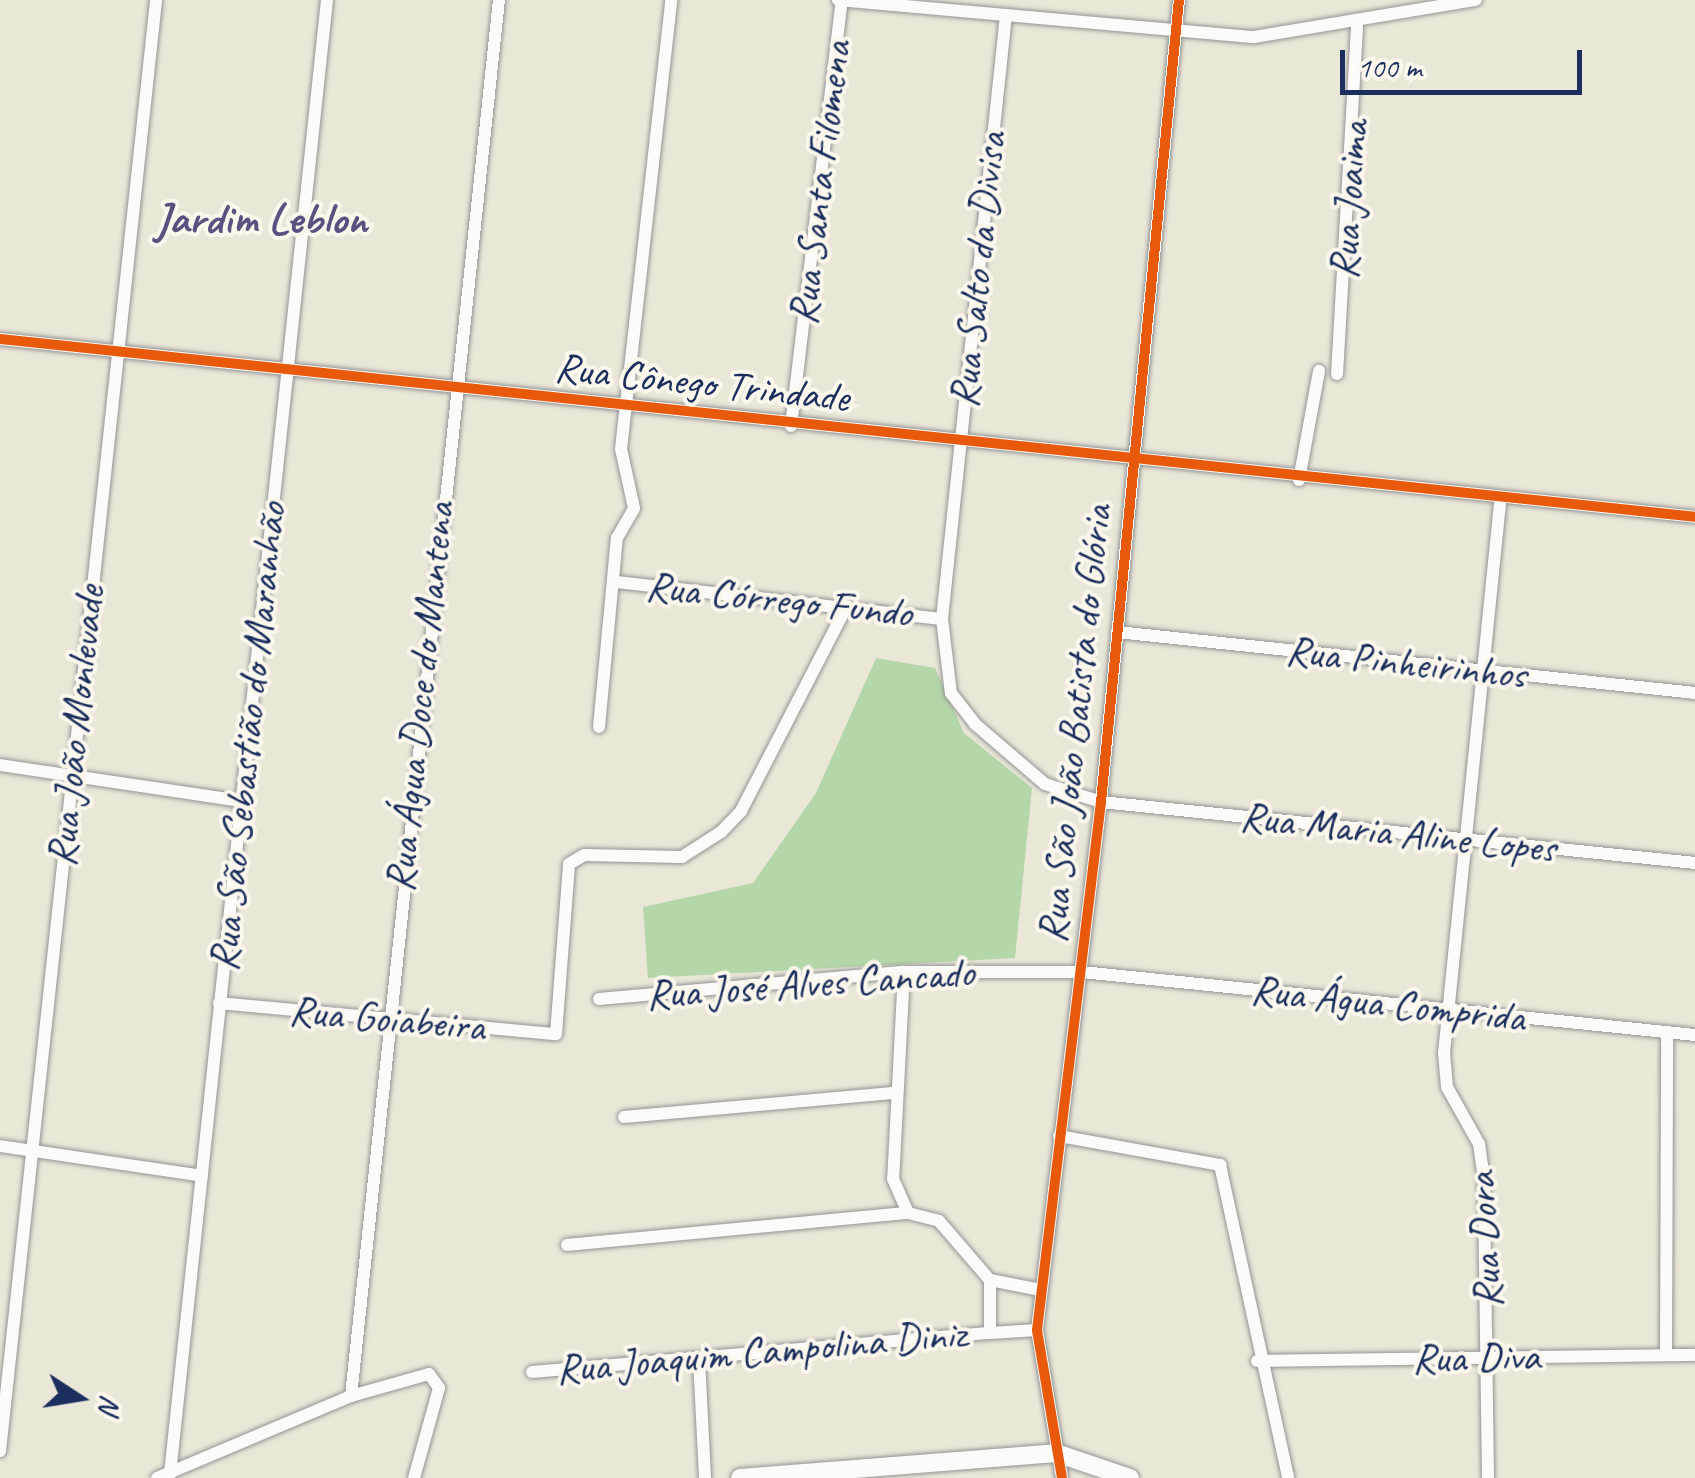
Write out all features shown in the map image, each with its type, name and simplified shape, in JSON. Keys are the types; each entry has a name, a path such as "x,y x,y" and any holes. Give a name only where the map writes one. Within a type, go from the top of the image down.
{"street":[{"name":"Rua João Monlevade","path":"0,1452 6,1323 35,1151 68,775 120,352 156,0"},
{"name":"Rua São Sebastião do Maranhão","path":"164,1476 202,1176 327,0"},
{"name":"Rua Água Doce do Mantena","path":"351,1396 385,1019 498,0"},
{"path":"599,727 618,538 634,508 621,449 672,0"},
{"path":"840,0 912,4 1174,35 1357,26 1476,0"},
{"name":"Rua Santa Filomena","path":"791,426 840,0"},
{"name":"Rua São João Batista do Glória","path":"1062,1478 1037,1330 1101,802 1179,0"},
{"name":"Rua Salto da Divisa","path":"1006,15 942,618 951,693 975,724 1045,784 1101,802"},
{"name":"Rua Joaima","path":"1337,374 1357,26"},
{"name":"Rua Cônego Trindade","path":"0,339 1500,504 1695,518"},
{"path":"1299,480 1320,371"},
{"name":"Rua Dora","path":"1488,1478 1490,1358 1484,1179 1479,1144 1447,1087 1447,1010 1500,504"},
{"name":"Rua Córrego Fundo","path":"616,582 942,618"},
{"name":"Rua Goiabeira","path":"219,1003 556,1034 575,858 682,856 722,832 847,606"},
{"name":"Rua Pinheirinhos","path":"1117,632 1695,693"},
{"path":"0,765 240,801"},
{"name":"Rua Maria Aline Lopes","path":"1101,802 1695,863"},
{"path":"904,972 893,1178 908,1213"},
{"name":"Rua José Alves Cancado","path":"598,998 904,972 1082,972"},
{"name":"Rua Água Comprida","path":"1082,972 1695,1035"},
{"path":"1666,1355 1667,1032"},
{"path":"624,1117 896,1093"},
{"path":"1059,1136 1220,1165 1257,1361 1288,1478"},
{"path":"0,1146 202,1176"},
{"path":"567,1246 908,1213 939,1221 990,1280 1041,1290"},
{"path":"990,1280 990,1333"},
{"name":"Rua Joaquim Campolina Diniz","path":"532,1372 1037,1330"},
{"name":"Rua Diva","path":"1257,1361 1695,1355"},
{"path":"700,1359 705,1478"},
{"path":"164,1476 351,1396 418,1373 436,1378 414,1478"},
{"path":"740,1478 862,1472 1056,1453 1130,1478"}],"green space":[{"path":"876,658 935,668 964,733 1032,788 1015,958 648,978 643,907 753,883 816,793"}],"cycle path":[{"path":"1062,1478 1037,1330 1101,802 1179,0"},
{"path":"0,339 1695,517"}],"district":[{"name":"Jardim Leblon","path":"261,219"}]}
